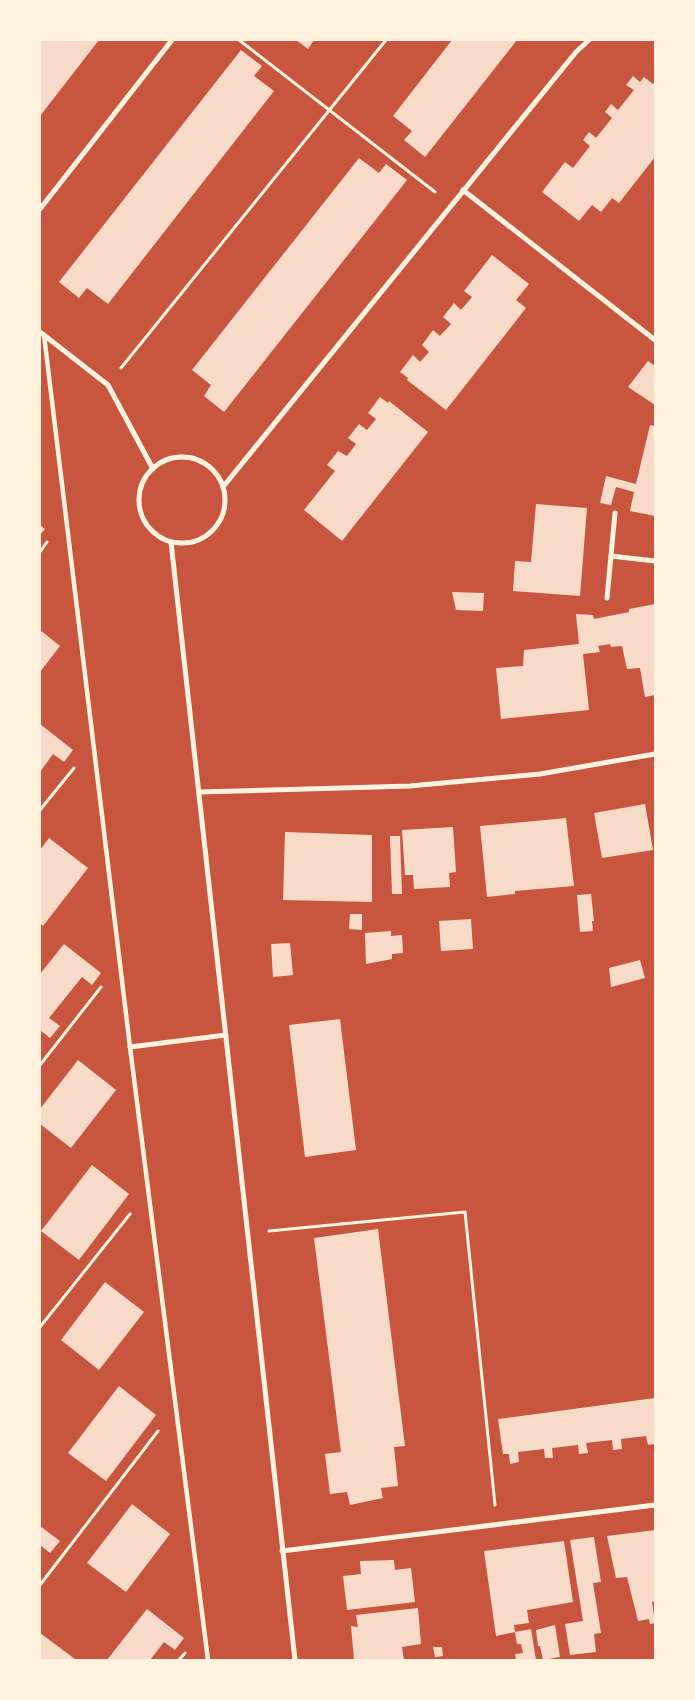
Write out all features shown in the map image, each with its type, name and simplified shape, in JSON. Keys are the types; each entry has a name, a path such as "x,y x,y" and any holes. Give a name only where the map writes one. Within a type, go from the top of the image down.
{"street":[{"path":"40,209 172,40"},
{"path":"223,487 463,190 576,52 589,40"},
{"path":"463,190 655,340"},
{"path":"42,334 108,385 153,469"},
{"path":"42,334 208,1660"},
{"path":"179,457 193,458 206,464 217,474 223,487 226,500 224,513 218,525 209,534 197,541 184,544 171,542 159,537 149,528 142,517 139,504 140,491 145,478 165,460 179,457"},
{"path":"607,598 615,514"},
{"path":"171,542 295,1660"},
{"path":"611,556 655,560"},
{"path":"199,792 410,786 540,774 655,754"},
{"path":"130,1047 226,1035"},
{"path":"282,1551 655,1505"}],"path":[{"path":"239,40 451,205"},
{"path":"108,385 386,40"},
{"path":"40,810 94,744"},
{"path":"40,1065 120,962"},
{"path":"40,1327 148,1190"},
{"path":"261,1232 465,1212 496,1510"},
{"path":"40,1585 176,1407"}],"building":[{"path":"40,40 99,40 40,116"},
{"path":"296,40 314,40 308,49"},
{"path":"452,40 517,40 425,157 404,140 412,131 393,116"},
{"path":"241,50 262,66 254,76 274,91 108,304 87,288 79,298 59,282"},
{"path":"633,76 640,82 644,77 653,84 655,82 655,157 619,203 612,198 601,212 592,205 579,221 542,192 565,162 573,168 590,146 583,140 589,132 596,138 612,118 605,112 611,104 618,110 634,90 626,85"},
{"path":"359,158 379,173 386,164 407,180 224,412 204,396 211,385 192,370"},
{"path":"492,255 529,284 516,300 526,308 446,410 407,380 408,378 400,372 413,355 420,362 429,352 422,345 433,330 440,336 451,324 443,317 454,303 461,310 472,297 464,291"},
{"path":"648,361 655,366 655,405 628,387"},
{"path":"380,397 388,403 389,401 428,432 342,541 304,510 335,471 327,465 338,451 347,456 356,444 348,438 359,424 367,430 376,419 368,413"},
{"path":"650,425 655,426 655,516 630,511 634,492 616,487 611,505 600,503 606,476 636,484"},
{"path":"536,504 587,508 580,596 513,591 515,561 531,562"},
{"path":"40,525 45,529 40,535"},
{"path":"452,592 484,593 483,611 456,610"},
{"path":"655,604 655,695 645,697 640,668 627,669 622,646 611,647 610,644 598,646 600,652 583,654 589,710 501,719 496,668 523,666 524,650 579,644 576,614 593,615 594,619 629,612 629,609"},
{"path":"40,630 60,646 40,672"},
{"path":"40,724 73,750 64,762 53,754 40,772"},
{"path":"645,804 653,850 602,858 594,813"},
{"path":"566,818 574,886 515,891 515,894 487,897 480,826"},
{"path":"453,827 456,872 449,873 450,887 414,889 413,875 405,875 402,830"},
{"path":"285,832 372,835 372,902 283,900"},
{"path":"390,836 400,836 402,894 392,894"},
{"path":"49,838 88,868 43,926 40,923 40,850"},
{"path":"591,894 594,921 592,921 593,931 580,932 577,895"},
{"path":"350,914 362,914 362,930 349,929"},
{"path":"471,919 473,949 441,951 439,921"},
{"path":"391,931 391,936 402,935 403,953 392,954 392,959 366,964 365,933"},
{"path":"290,943 293,975 273,977 271,944"},
{"path":"64,944 101,973 92,985 82,977 49,1018 60,1026 50,1038 40,1030 40,974"},
{"path":"640,960 645,978 611,987 609,968"},
{"path":"340,1019 356,1150 305,1157 289,1025"},
{"path":"78,1060 116,1090 71,1148 40,1124 40,1109"},
{"path":"92,1165 129,1194 79,1260 41,1231"},
{"path":"378,1229 405,1446 394,1447 398,1486 381,1488 383,1498 350,1505 347,1492 330,1494 325,1454 341,1452 314,1238"},
{"path":"105,1282 144,1312 99,1370 61,1340"},
{"path":"119,1386 156,1415 106,1481 68,1453"},
{"path":"655,1398 655,1444 648,1445 646,1436 621,1439 622,1449 613,1450 612,1440 586,1443 588,1453 579,1454 578,1445 552,1448 553,1458 545,1458 544,1449 518,1452 519,1462 510,1464 509,1454 503,1454 498,1419"},
{"path":"132,1504 170,1534 126,1592 87,1563"},
{"path":"40,1526 60,1541 50,1553 40,1545"},
{"path":"655,1530 655,1601 652,1602 655,1623 650,1624 649,1619 638,1621 627,1577 616,1578 607,1536"},
{"path":"594,1537 601,1582 593,1583 601,1633 594,1634 596,1652 570,1655 565,1624 583,1621 570,1540"},
{"path":"564,1541 573,1602 527,1610 529,1623 514,1625 515,1632 496,1636 484,1551"},
{"path":"394,1560 395,1570 411,1568 415,1602 347,1610 343,1576 361,1574 360,1561"},
{"path":"418,1608 421,1644 402,1647 404,1660 354,1660 351,1626 358,1627 356,1615"},
{"path":"147,1609 184,1638 175,1650 164,1642 150,1660 107,1660"},
{"path":"555,1625 560,1657 543,1660 540,1646 538,1646 536,1630"},
{"path":"531,1629 536,1660 516,1660 515,1654 523,1653 521,1644 517,1644 515,1632"},
{"path":"40,1633 75,1659 40,1660"},
{"path":"433,1647 442,1647 443,1656 435,1657"}]}
